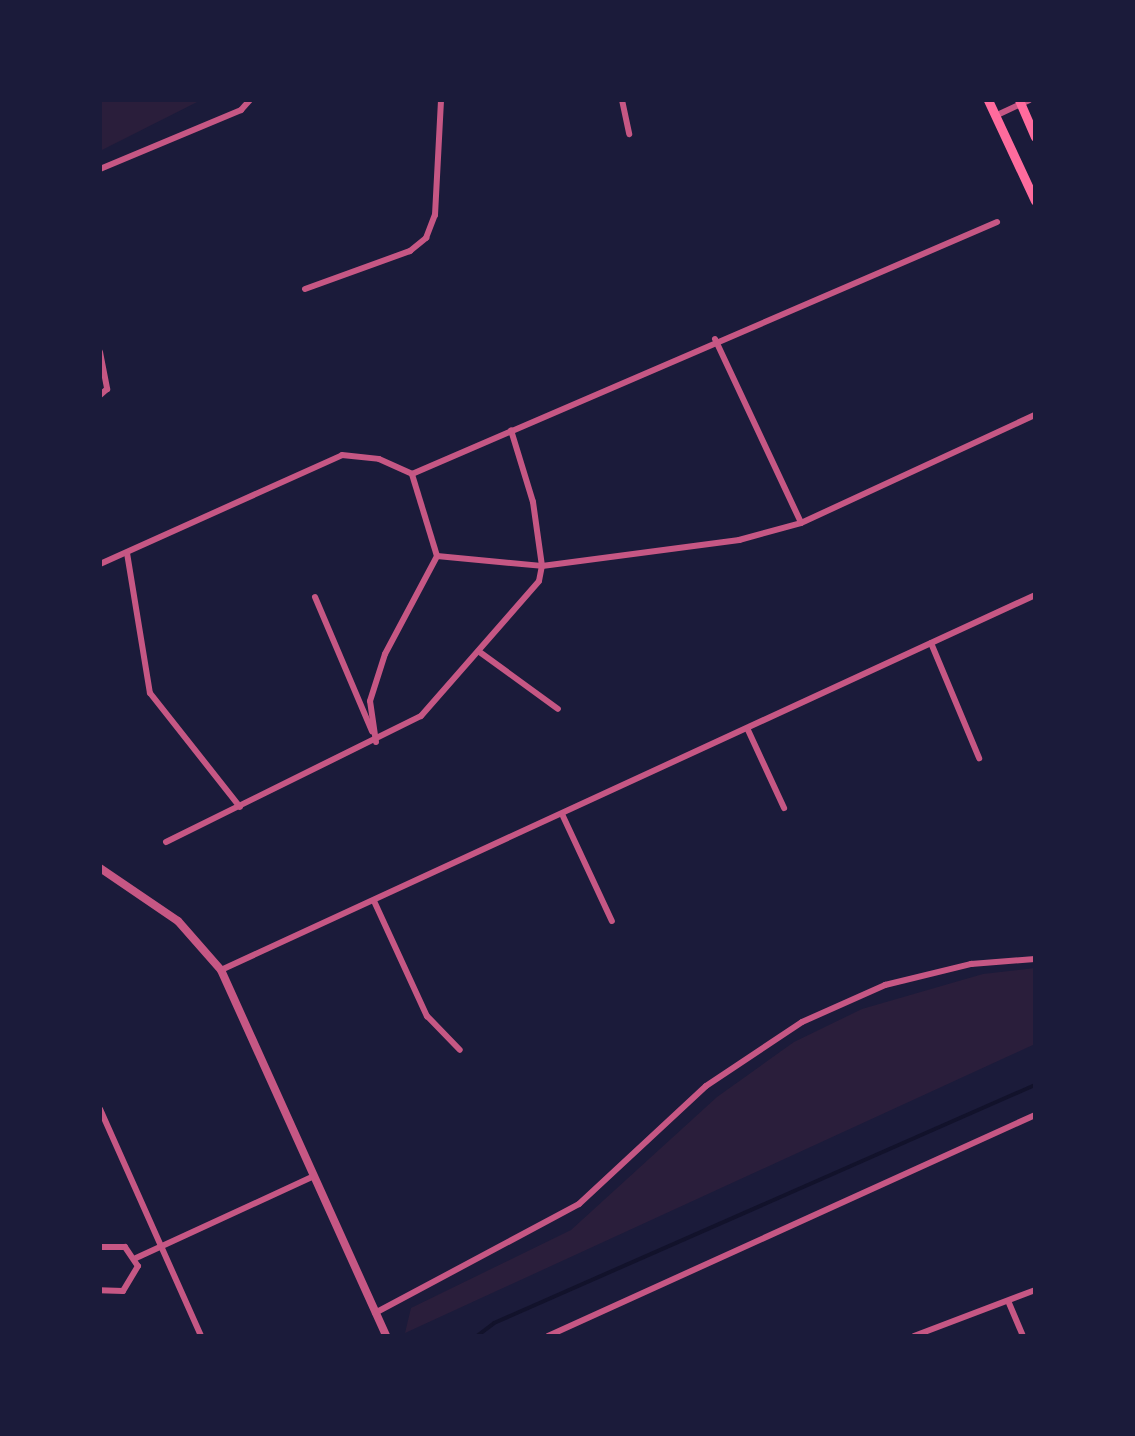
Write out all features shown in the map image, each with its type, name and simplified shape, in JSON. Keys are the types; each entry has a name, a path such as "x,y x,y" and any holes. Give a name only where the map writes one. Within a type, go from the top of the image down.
{"main road":[{"path":"988,100 1035,201"},
{"path":"1023,101 1035,136"}],"street":[{"path":"100,169 241,110 250,100"},
{"path":"305,289 410,251 426,238 434,215 441,100"},
{"path":"622,100 629,134"},
{"path":"995,116 1023,101"},
{"path":"100,564 342,456 379,459 412,474 715,339 996,222"},
{"path":"715,339 800,523"},
{"path":"100,352 107,389 100,394"},
{"path":"437,556 542,566 739,540 800,523 1035,415"},
{"path":"166,842 376,742 421,716 481,652 540,581 542,566 533,502 511,430"},
{"path":"376,742 370,700 385,654 437,556 412,474"},
{"path":"126,554 150,693 240,807"},
{"path":"222,970 562,814 656,766 748,730 1035,595"},
{"path":"315,597 376,742"},
{"path":"931,643 979,758"},
{"path":"481,652 558,709"},
{"path":"748,730 784,808"},
{"path":"562,814 612,921"},
{"path":"100,868 178,920 222,970 386,1336"},
{"path":"374,901 427,1016 460,1050"},
{"path":"376,1313 579,1204 706,1086 802,1022 885,985 971,964 1035,958"},
{"path":"100,1109 201,1336"},
{"path":"548,1336 1035,1115"},
{"path":"136,1258 314,1176"},
{"path":"100,1248 118,1244 136,1258"},
{"path":"100,1290 116,1293 130,1287 136,1258"},
{"path":"917,1335 1035,1290"},
{"path":"1009,1303 1023,1336"}],"shaded area":[{"path":"100,100 201,100 100,151"},
{"path":"1035,968 1035,1044 405,1333 411,1308 571,1230 717,1097 794,1042 862,1009 983,974"}],"waterway":[{"path":"477,1336 494,1323 1035,1085"}]}
